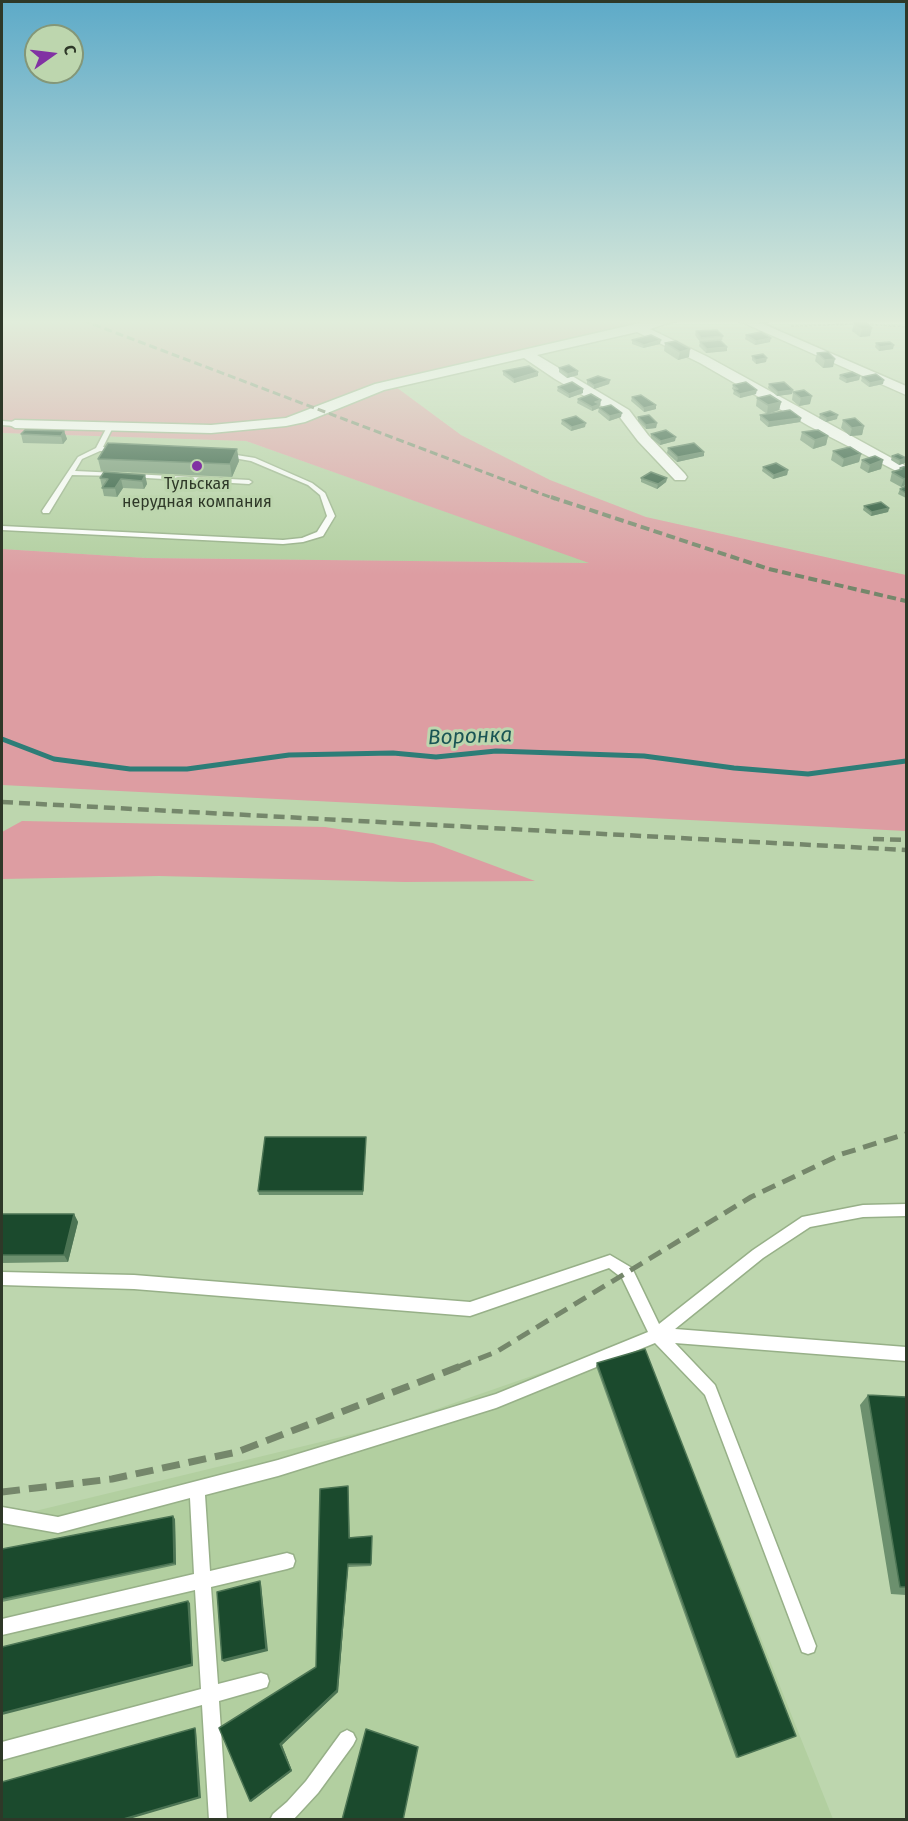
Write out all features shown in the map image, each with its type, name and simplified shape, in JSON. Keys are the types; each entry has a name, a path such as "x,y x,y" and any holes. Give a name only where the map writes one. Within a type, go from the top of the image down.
{"street":[{"path":"8,424 222,429 300,419 334,405"},
{"path":"610,405 624,413 643,438 680,477"},
{"path":"783,405 906,472"}],"lane":[{"path":"99,449 110,427"},
{"path":"46,511 80,458 99,449 132,451"},
{"path":"2,528 283,542 303,540 320,534 331,516 329,505 323,494 309,484 253,459 220,455"},
{"path":"71,473 249,482"},
{"path":"2,1515 57,1525 278,1468 496,1401 657,1335 758,1254 807,1221 863,1211 906,1210"},
{"path":"2,1278 134,1282 470,1309 610,1261 627,1273 657,1335 710,1390 808,1646"},
{"path":"657,1335 906,1354"},
{"path":"197,1488 218,1820"},
{"path":"2,1627 287,1561"},
{"path":"2,1751 261,1681"},
{"path":"279,1820 294,1808 312,1787 347,1739"}],"shaded area":[{"path":"2,405 420,405 461,435 550,480 646,517 906,575 906,831 2,785 2,549 146,558 589,563 246,441 2,433"},
{"path":"2,433 246,441 592,563 146,558 2,549"},
{"path":"22,821 325,827 433,843 535,881 405,882 159,876 2,879 2,832"},
{"path":"641,1338 833,1819 2,1819 2,1519 391,1425"}],"building":[{"path":"611,405 622,413 610,416 599,408"},
{"path":"641,405 656,405 644,408"},
{"path":"790,410 801,418 769,422 760,415"},
{"path":"830,411 838,415 827,418 820,414"},
{"path":"649,415 657,423 646,425 638,417"},
{"path":"576,416 586,423 572,427 562,420"},
{"path":"855,418 864,426 852,428 843,420"},
{"path":"25,430 64,431 61,436 21,434"},
{"path":"666,430 676,437 661,441 651,434"},
{"path":"818,430 828,436 815,440 802,432"},
{"path":"108,443 237,449 230,464 98,459"},
{"path":"694,443 704,452 678,457 668,448"},
{"path":"850,447 861,454 844,459 833,451"},
{"path":"898,454 906,458 900,460 892,456"},
{"path":"875,456 883,460 870,465 862,460"},
{"path":"776,463 788,470 774,475 763,467"},
{"path":"906,466 906,478 904,479 892,472 902,469 900,468"},
{"path":"104,472 145,475 142,481 121,479 115,488 102,488 108,479 100,478"},
{"path":"651,472 667,478 658,484 641,478"},
{"path":"881,502 889,508 872,512 864,506"},
{"path":"265,1137 366,1137 363,1191 258,1191"},
{"path":"2,1214 74,1214 64,1255 2,1255"},
{"path":"645,1349 796,1736 738,1757 597,1363"},
{"path":"868,1395 906,1397 906,1587 900,1587"},
{"path":"348,1486 349,1538 372,1536 371,1564 348,1564 337,1690 280,1744 291,1770 250,1801 219,1728 316,1667 320,1489"},
{"path":"173,1516 174,1563 2,1599 2,1549"},
{"path":"260,1581 266,1649 222,1660 217,1592"},
{"path":"188,1601 192,1664 2,1713 2,1647"},
{"path":"195,1728 199,1797 120,1820 2,1820 2,1782"},
{"path":"366,1729 418,1747 403,1820 342,1820"}],"waterway":[{"name":"Воронка","path":"2,739 54,759 130,769 187,769 289,755 393,753 436,757 496,751 644,756 734,768 808,774 906,761"}],"railway":[{"path":"307,405 555,499"},
{"path":"551,497 769,569 906,601"},
{"path":"2,802 906,850"},
{"path":"873,839 906,840"},
{"path":"458,1367 496,1352 751,1197 842,1154 906,1134"},
{"path":"2,1492 112,1479 237,1452 461,1366"}],"place":[{"name":"Тульская нерудная компания","path":"197,466"}]}
